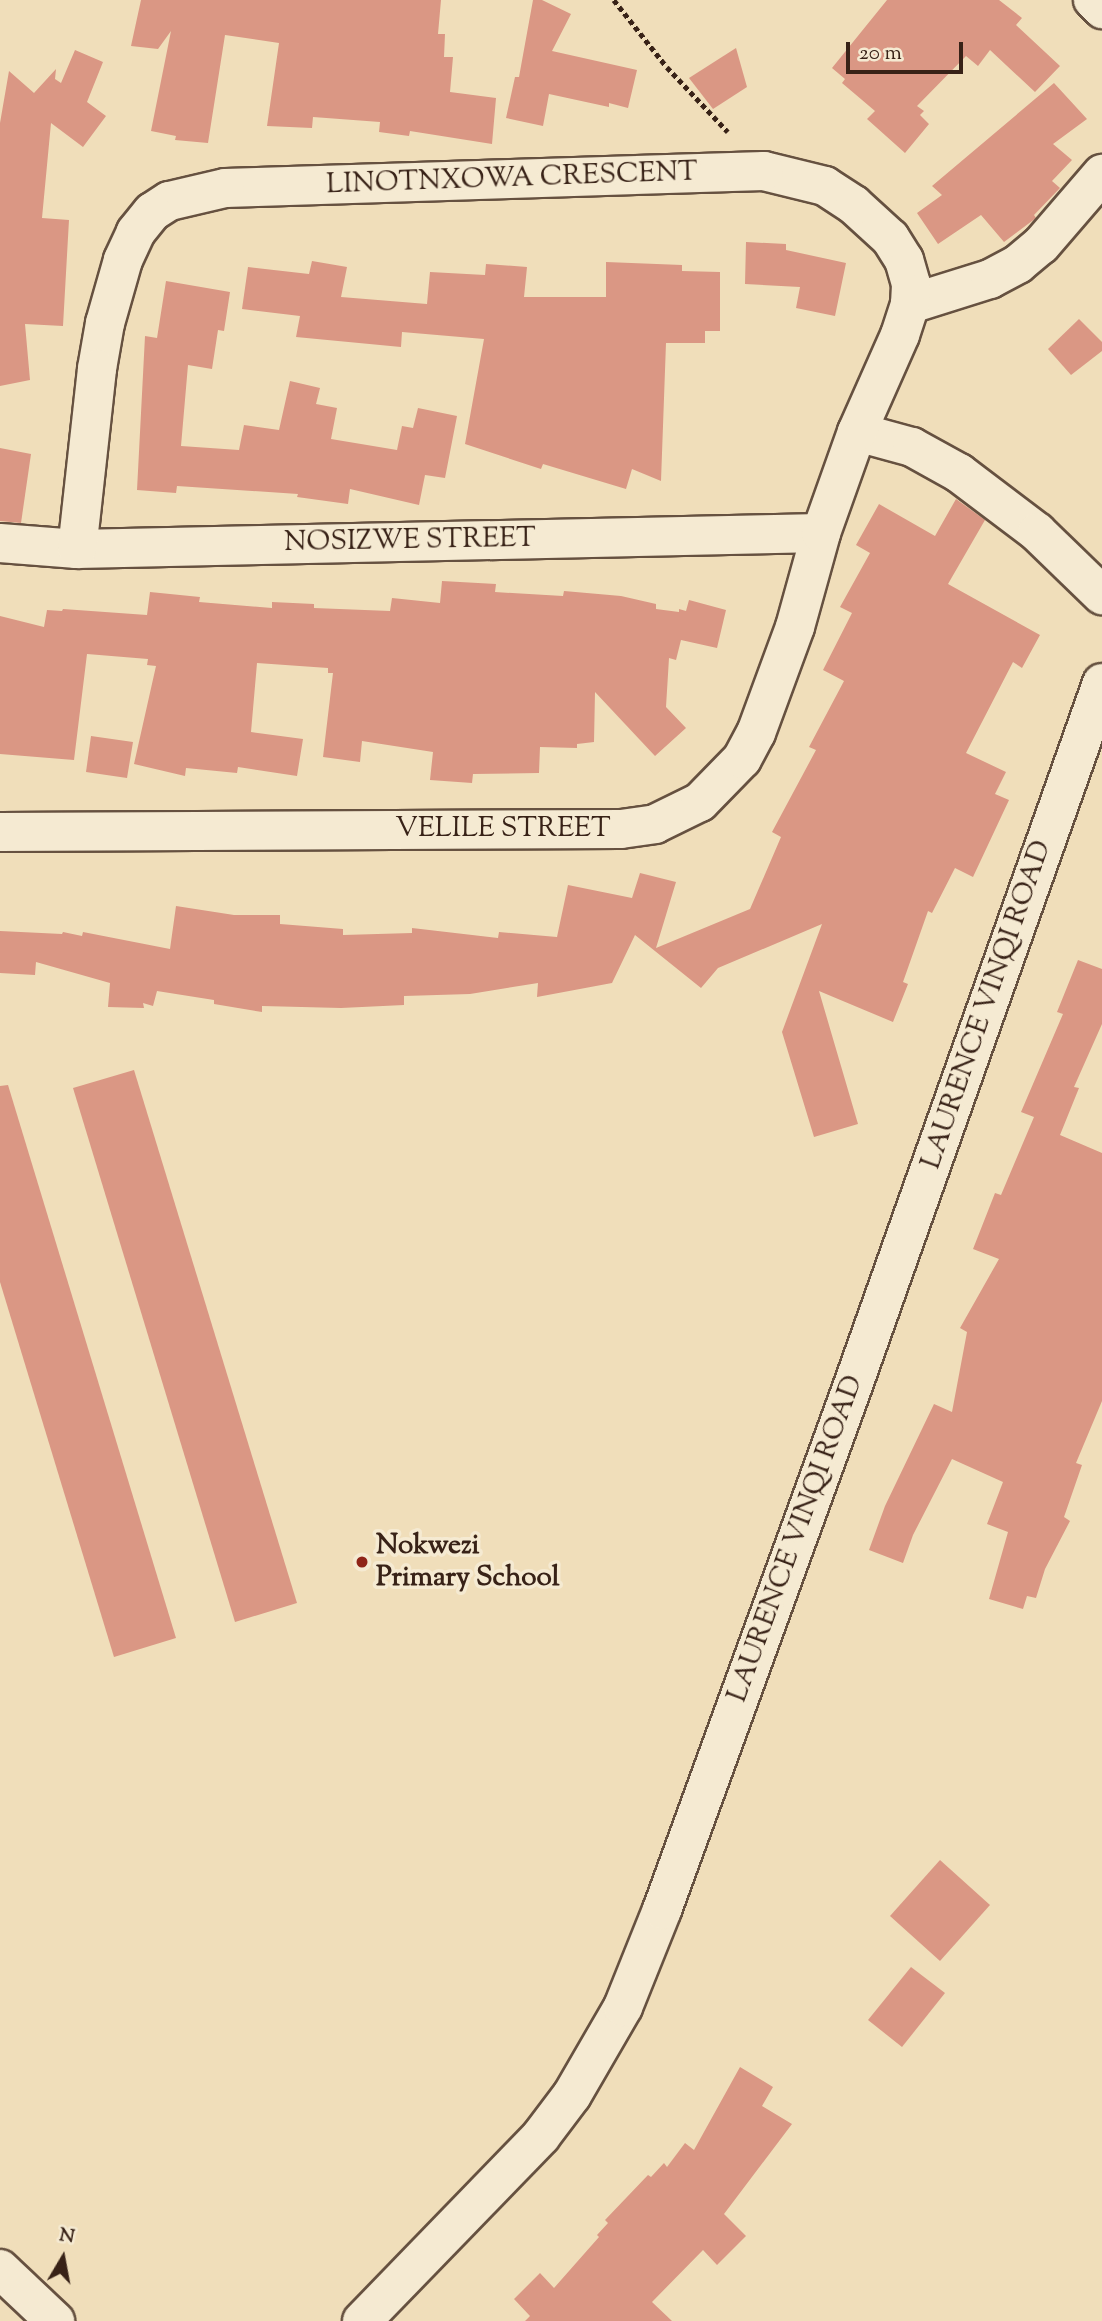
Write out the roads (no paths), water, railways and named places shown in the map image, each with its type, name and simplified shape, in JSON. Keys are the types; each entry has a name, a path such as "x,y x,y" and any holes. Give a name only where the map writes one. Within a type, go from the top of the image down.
{"street":[{"path":"1093,0 1102,9"},
{"name":"LINOTNXOWA CRESCENT","path":"77,550 97,369 105,323 123,260 136,232 152,212 169,201 225,188 765,171 825,186 855,205 890,238 905,260 911,284 910,304 900,335 857,432 821,533"},
{"path":"910,304 990,279 1018,264 1041,246 1102,174"},
{"path":"857,432 912,447 983,489 1037,532 1102,595"},
{"name":"NOSIZWE STREET","path":"0,544 77,550 821,533"},
{"name":"VELILE STREET","path":"0,832 621,829 655,824 700,802 742,759 756,733 777,678 821,533"},
{"name":"LAURENCE VINQI ROAD","path":"362,2321 541,2136 572,2095 623,2007 662,1910 852,1388 1102,683"},
{"path":"0,2269 55,2321"}],"place":[{"name":"Nokwezi Primary School","path":"362,1562"}]}
